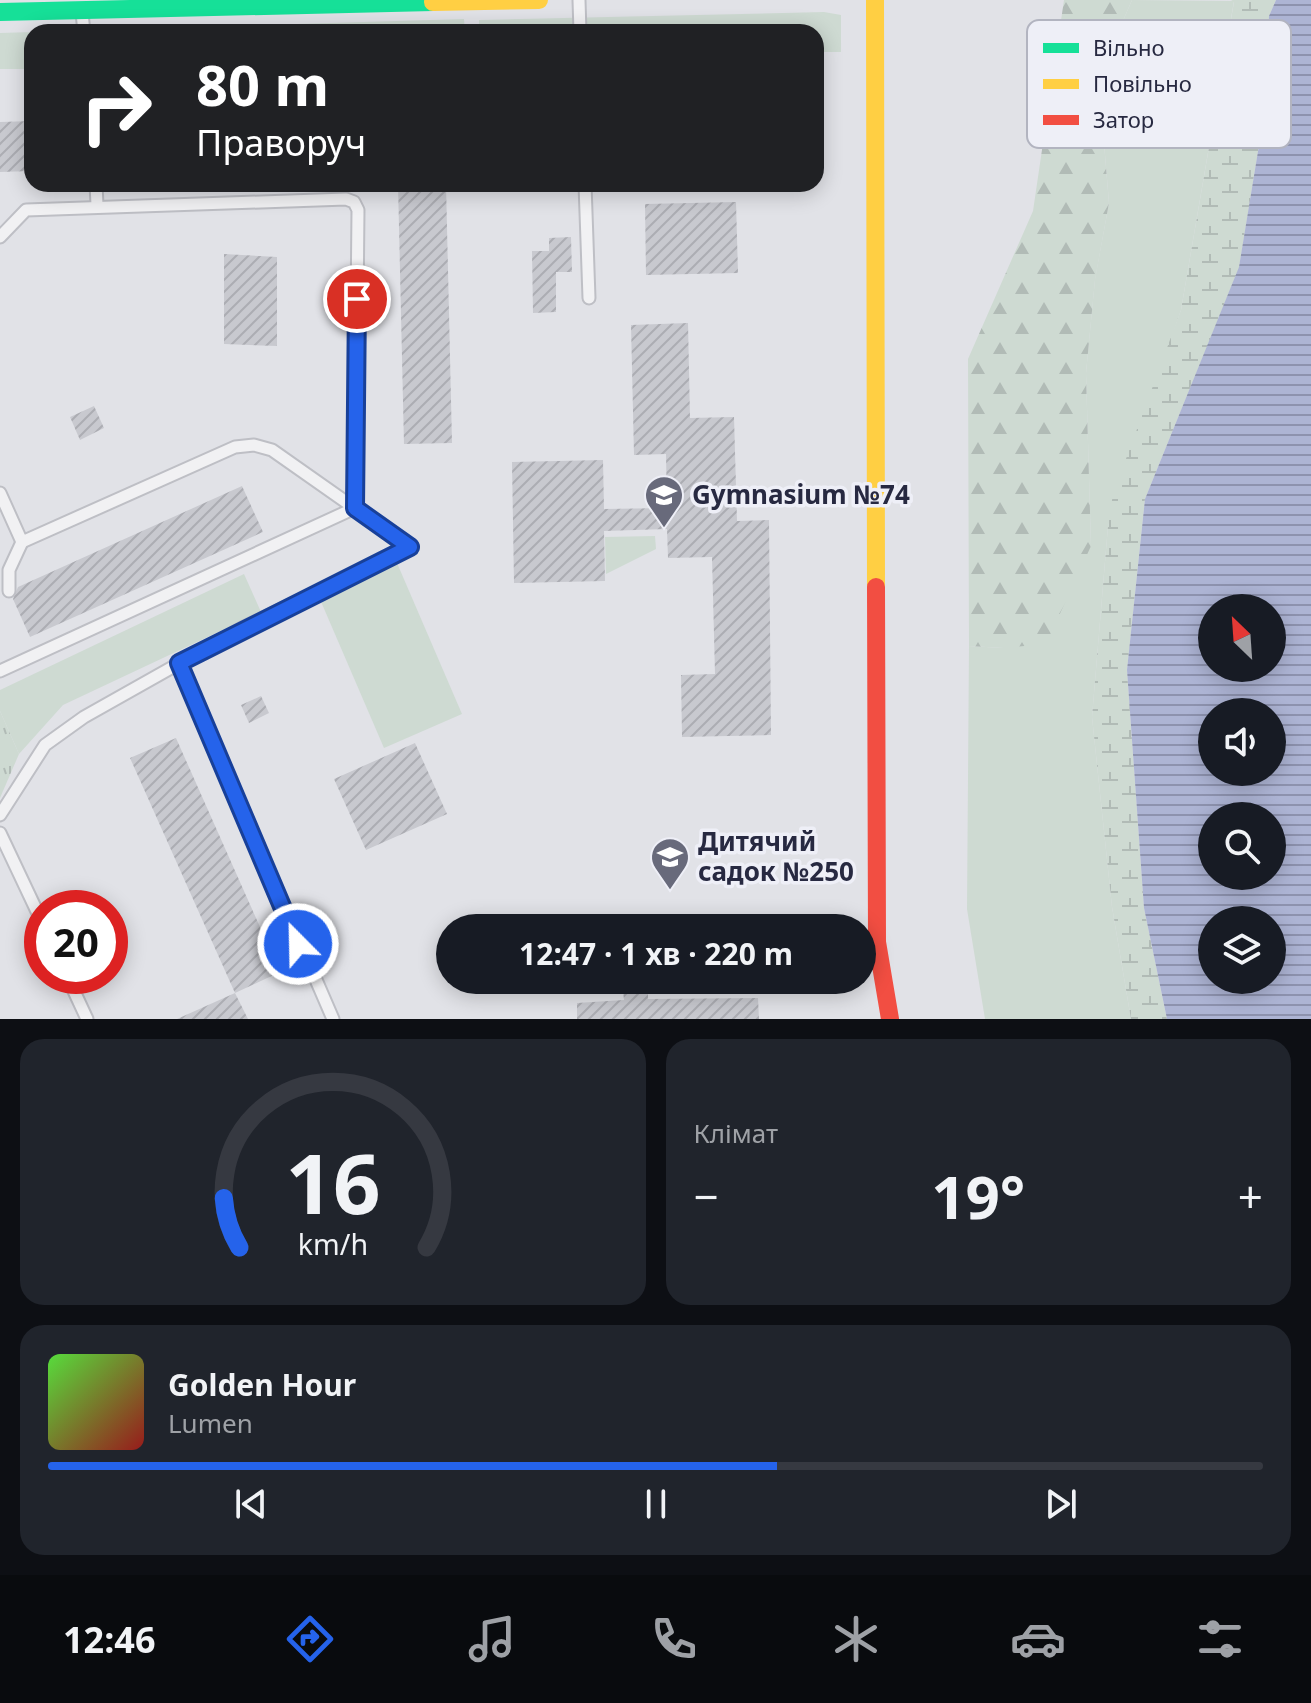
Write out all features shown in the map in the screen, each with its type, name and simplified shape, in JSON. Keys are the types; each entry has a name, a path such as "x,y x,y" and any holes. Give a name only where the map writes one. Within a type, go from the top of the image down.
{"street":[{"path":"0,12 81,5 539,0"},
{"path":"875,0 877,942 890,1019"}],"lane":[{"path":"579,0 580,24"},
{"path":"96,192 97,205"},
{"path":"585,192 589,298"},
{"path":"0,237 26,210 97,205 346,199 354,202 358,210 355,508"},
{"path":"0,815 45,745 84,717 179,663 410,547 272,450 254,445 235,447 22,542 9,570 9,591"},
{"path":"0,493 22,542"},
{"path":"0,671 355,508"},
{"path":"179,663 333,1019"},
{"path":"0,833 27,890"},
{"path":"75,994 87,1019"}],"green space":[{"path":"1064,0 1132,0 1123,20 1061,20"},
{"path":"1132,0 1234,1 1231,20 1123,20"},
{"path":"1231,0 1276,0 1269,20 1231,20 1234,2"},
{"path":"824,12 841,15 841,52 824,52 824,24 479,24 479,20"},
{"path":"464,19 464,24 298,24"},
{"path":"24,32 24,69 0,69 0,33"},
{"path":"1042,148 1104,148 1109,203 1095,280 1086,373 1091,546 1046,644 1003,648 969,646 968,359 1033,211"},
{"path":"1104,148 1209,148 1181,310 1108,526 1092,717 1112,907 1131,1019 985,1019 967,909 969,646 1003,648 1091,546 1086,373 1095,279 1109,203"},
{"path":"1209,148 1259,148 1239,268 1145,499 1127,670 1144,908 1167,1019 1131,1019 1112,907 1092,717 1113,494 1181,310"},
{"path":"655,536 656,549 606,574 605,537"},
{"path":"397,563 462,714 384,748 319,597"},
{"path":"244,574 261,612 63,705 19,754 0,711 0,690"},
{"path":"0,711 19,754 0,798"}],"water":[{"path":"1276,0 1311,0 1311,1019 1167,1019 1144,908 1127,670 1145,499 1239,267 1259,148 1291,148 1291,20 1269,20"}],"building":[{"path":"24,121 24,171 0,172 0,122"},
{"path":"398,192 446,192 452,443 404,444"},
{"path":"736,202 738,273 646,275 645,204"},
{"path":"571,237 572,272 556,272 556,312 533,313 532,251 549,251 549,238"},
{"path":"224,254 277,257 277,346 224,344"},
{"path":"688,323 690,418 734,417 737,521 769,520 771,735 682,737 681,675 715,674 712,557 668,558 667,529 604,531 605,581 514,583 512,462 603,460 604,509 667,508 666,454 634,455 631,325"},
{"path":"94,406 104,428 80,440 70,417"},
{"path":"242,486 263,532 30,637 13,599 18,587"},
{"path":"261,696 269,713 249,723 241,705"},
{"path":"176,738 280,972 235,993 130,758"},
{"path":"415,743 447,814 366,850 334,779"},
{"path":"235,993 248,1019 177,1019"},
{"path":"623,994 648,994 648,999 758,998 759,1019 577,1019 577,1003 624,1000"}],"traffic: fast":[{"path":"0,12 433,2"}],"traffic: slow":[{"path":"433,2 539,0"},
{"path":"875,0 876,587"}],"traffic: jam":[{"path":"876,587 877,942 890,1019"}],"place":[{"name":"Gymnasium №74","path":"664,529"},
{"name":"Дитячий садок №250","path":"670,891"}],"route":[{"path":"298,944 179,663 242,628 410,547 355,508 357,299"}]}
